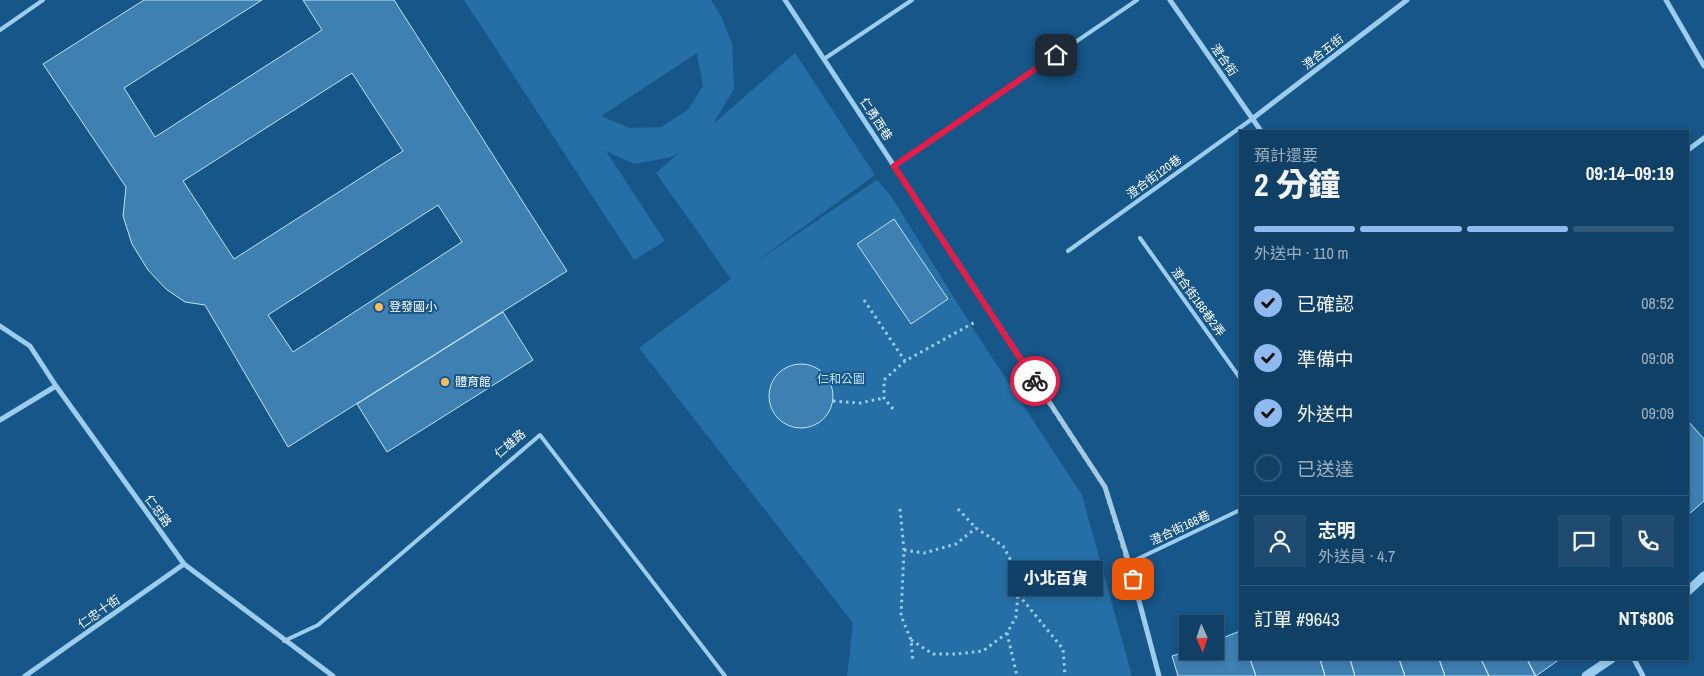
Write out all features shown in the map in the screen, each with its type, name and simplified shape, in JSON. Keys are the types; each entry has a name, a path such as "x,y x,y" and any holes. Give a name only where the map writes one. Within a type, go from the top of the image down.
{"street":[{"name":"仁勇西巷","path":"785,0 1105,487 1129,563 1159,676"},
{"name":"澄合街","path":"1170,0 1260,130"},
{"name":"澄合五街","path":"1252,119 1407,0"},
{"path":"1666,0 1704,66"},
{"path":"1689,149 1704,138"},
{"name":"仁忠路","path":"0,326 30,346 56,386 184,564 333,676"},
{"path":"0,420 56,386"},
{"name":"仁忠十街","path":"25,676 184,564"},
{"path":"1689,590 1704,576"},
{"path":"1586,676 1610,660"},
{"path":"1635,660 1643,676"}],"lane":[{"path":"0,30 43,0"},
{"path":"824,59 912,0"},
{"path":"894,166 1137,0"},
{"name":"澄合街120巷","path":"1068,251 1252,119"},
{"name":"澄合街168巷2弄","path":"1140,238 1239,377"},
{"name":"仁雄路","path":"284,640 318,625 540,435 725,676"},
{"name":"澄合街168巷","path":"1129,563 1239,510"}],"path":[{"path":"864,300 905,361"},
{"path":"893,409 884,398 884,380 905,361 991,314"},
{"path":"833,401 860,403 884,398"},
{"path":"900,509 904,550 901,616 911,640 913,662"},
{"path":"911,640 933,654 982,651 1007,633 1016,617 1018,594 1014,566 1003,546 976,528 958,509"},
{"path":"904,550 924,553 956,544 976,528"},
{"path":"1018,594 1063,649 1065,676"},
{"path":"1007,633 1017,676"}],"green space":[{"name":"仁和公園","path":"464,0 711,0 721,16 732,43 734,89 713,124 795,53 875,175 751,265 877,180 891,196 974,330 1082,495 1132,676 847,676 853,623 639,348 731,279 656,173 680,152 672,157 634,164 606,151 665,241 634,260","holes":["697,53 703,86 688,110 661,127 630,128 601,116"]}],"building":[{"path":"144,0 262,0 124,88 155,137 322,30 303,0 394,0 567,271 288,447 205,305 185,302 166,289 148,270 132,244 123,216 126,187 43,64","holes":["352,73 403,151 234,259 183,181","438,205 462,242 293,352 268,315"]},
{"path":"894,219 948,299 911,324 857,244"},
{"name":"體育館","path":"503,312 533,360 387,452 357,404"},
{"path":"795,364 807,364 824,373 831,384 833,396 831,408 824,419 807,428 795,428 783,423 774,414 769,402 769,390 774,378 783,369"},
{"path":"1689,422 1704,439 1704,501 1689,514"},
{"path":"1239,631 1239,660 1250,660 1256,676 1178,676 1172,656 1179,654 1179,660 1224,660 1224,637"},
{"path":"1250,660 1320,660 1325,676 1256,676"},
{"path":"1320,660 1350,660 1355,676 1325,676"},
{"path":"1350,660 1399,660 1405,676 1355,676"},
{"path":"1399,660 1439,660 1445,676 1405,676"},
{"path":"1439,660 1481,660 1489,676 1445,676"},
{"path":"1481,660 1527,660 1535,676 1489,676"},
{"path":"1528,660 1559,660 1536,676"}],"way so far":[{"path":"1035,381 1105,487 1133,579"}],"place":[{"name":"登發國小","path":"379,307"},
{"name":"體育館","path":"445,382"},
{"name":"小北百貨","path":"1133,579"}],"route":[{"path":"1035,381 894,166 1056,55"}]}
